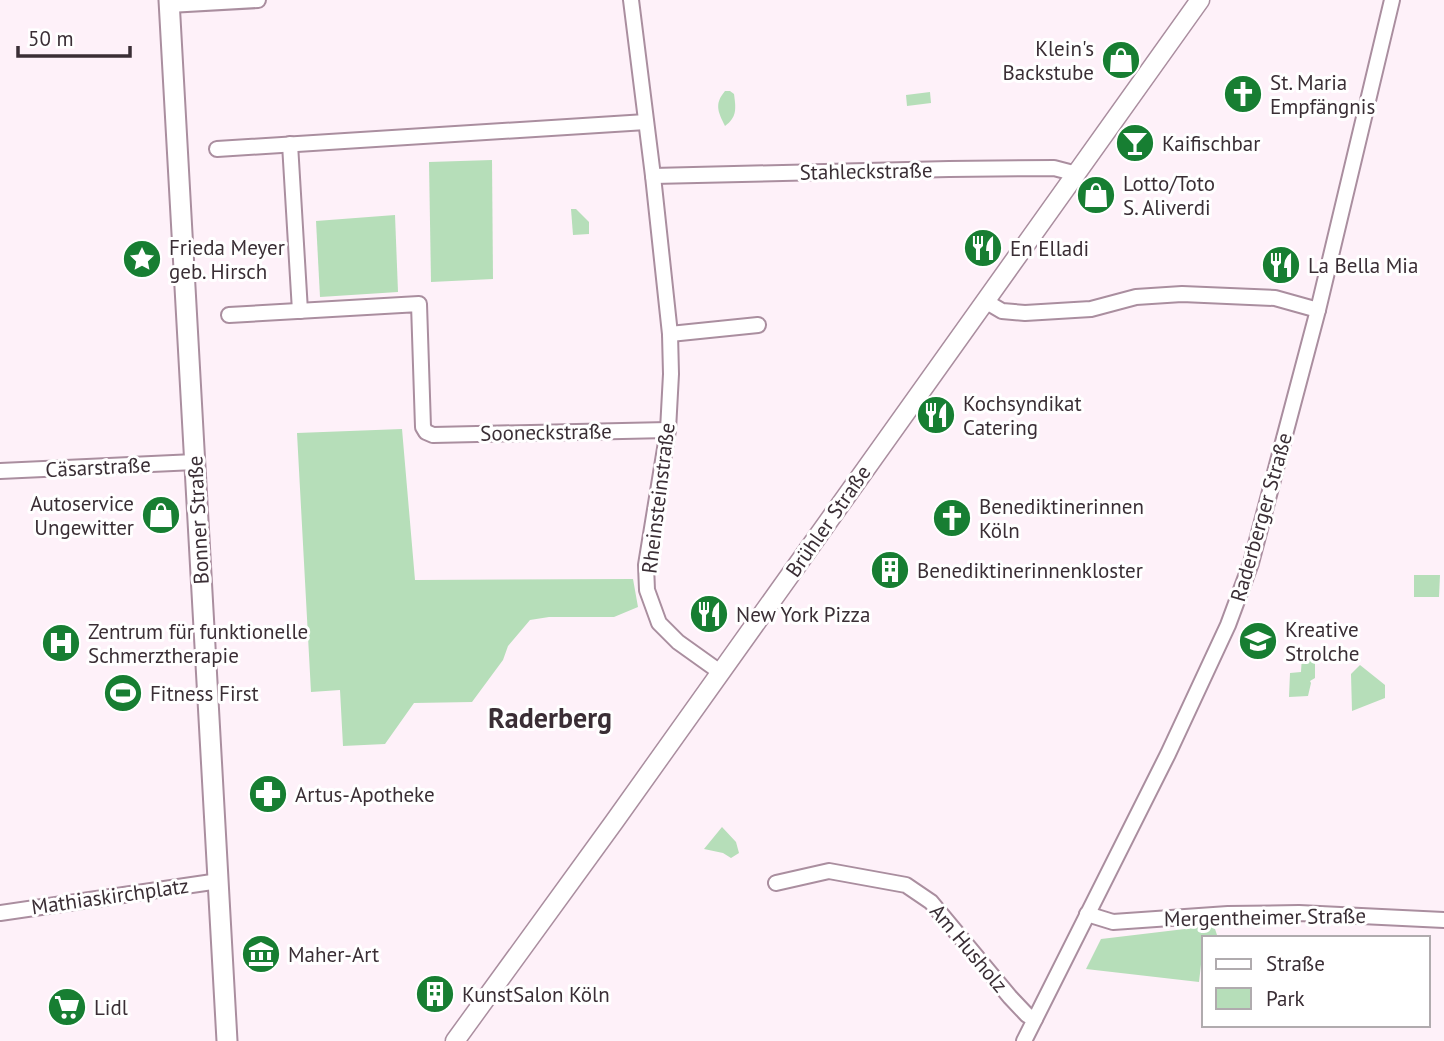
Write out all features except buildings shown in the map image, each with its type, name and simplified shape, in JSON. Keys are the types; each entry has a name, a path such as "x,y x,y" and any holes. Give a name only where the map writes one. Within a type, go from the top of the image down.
{"main road":[{"name":"Bonner Straße","path":"169,3 227,1041"}],"street":[{"path":"169,3 258,0"},
{"name":"Rheinsteinstraße","path":"631,0 670,334 668,430 646,565 647,590 659,623 678,642 720,673"},
{"name":"Brühler Straße","path":"455,1041 1200,0"},
{"name":"Raderberger Straße","path":"1024,1041 1167,756 1251,564 1318,310 1392,0"},
{"path":"217,149 646,121"},
{"path":"229,315 300,311 290,144"},
{"name":"Stahleckstraße","path":"653,176 1054,168 1077,174"},
{"path":"985,301 1002,311 1025,313 1091,309 1136,297 1182,294 1275,298 1318,310"},
{"name":"Sooneckstraße","path":"300,311 419,304 423,426 426,432 433,435 668,430"},
{"path":"670,334 758,325"},
{"name":"Cäsarstraße","path":"0,471 195,462"},
{"name":"Am Husholz","path":"776,883 829,871 906,885 931,902 1010,997 1027,1015 1035,1019"},
{"name":"Mathiaskirchplatz","path":"1,912 219,881"},
{"name":"Mergentheimer Straße","path":"1087,914 1113,922 1228,914 1299,913 1444,920"}],"green space":[{"path":"725,91 734,94 735,108 734,116 725,126 718,108 719,100"},
{"path":"930,92 931,103 907,106 906,95"},
{"path":"492,160 493,279 431,282 429,162"},
{"path":"571,209 576,209 589,222 589,234 573,235"},
{"path":"395,215 398,292 320,297 316,221"},
{"path":"402,429 415,580 633,579 638,607 614,617 549,617 530,620 508,646 503,660 472,702 414,703 385,744 343,746 340,690 311,692 297,433"},
{"path":"1414,575 1440,575 1439,597 1414,597"},
{"path":"1302,655 1308,655 1315,661 1315,678 1310,681 1308,696 1289,697 1290,673 1301,672"},
{"path":"1360,665 1385,685 1385,698 1352,711 1351,674"},
{"path":"722,827 736,842 739,853 731,858 723,853 704,849"},
{"path":"1210,926 1215,929 1217,936 1202,936 1199,982 1086,969 1101,939"}],"place":[{"name":"Klein's Backstube","path":"1121,60"},
{"name":"St. Maria Empfängnis","path":"1243,94"},
{"name":"Kaifischbar","path":"1135,143"},
{"name":"Lotto/Toto S. Aliverdi","path":"1096,195"},
{"name":"En Elladi","path":"983,248"},
{"name":"Frieda Meyer geb. Hirsch","path":"142,259"},
{"name":"La Bella Mia","path":"1281,265"},
{"name":"Kochsyndikat Catering","path":"936,415"},
{"name":"Autoservice Ungewitter","path":"161,515"},
{"name":"Benediktinerinnen Köln","path":"952,518"},
{"name":"Benediktinerinnenkloster","path":"890,570"},
{"name":"New York Pizza","path":"709,614"},
{"name":"Kreative Strolche","path":"1258,641"},
{"name":"Zentrum für funktionelle Schmerztherapie","path":"61,643"},
{"name":"Fitness First","path":"123,693"},
{"name":"Artus-Apotheke","path":"268,794"},
{"name":"Maher-Art","path":"261,954"},
{"name":"KunstSalon Köln","path":"435,994"},
{"name":"Lidl","path":"67,1007"}],"district":[{"name":"Raderberg","path":"550,717"}]}
